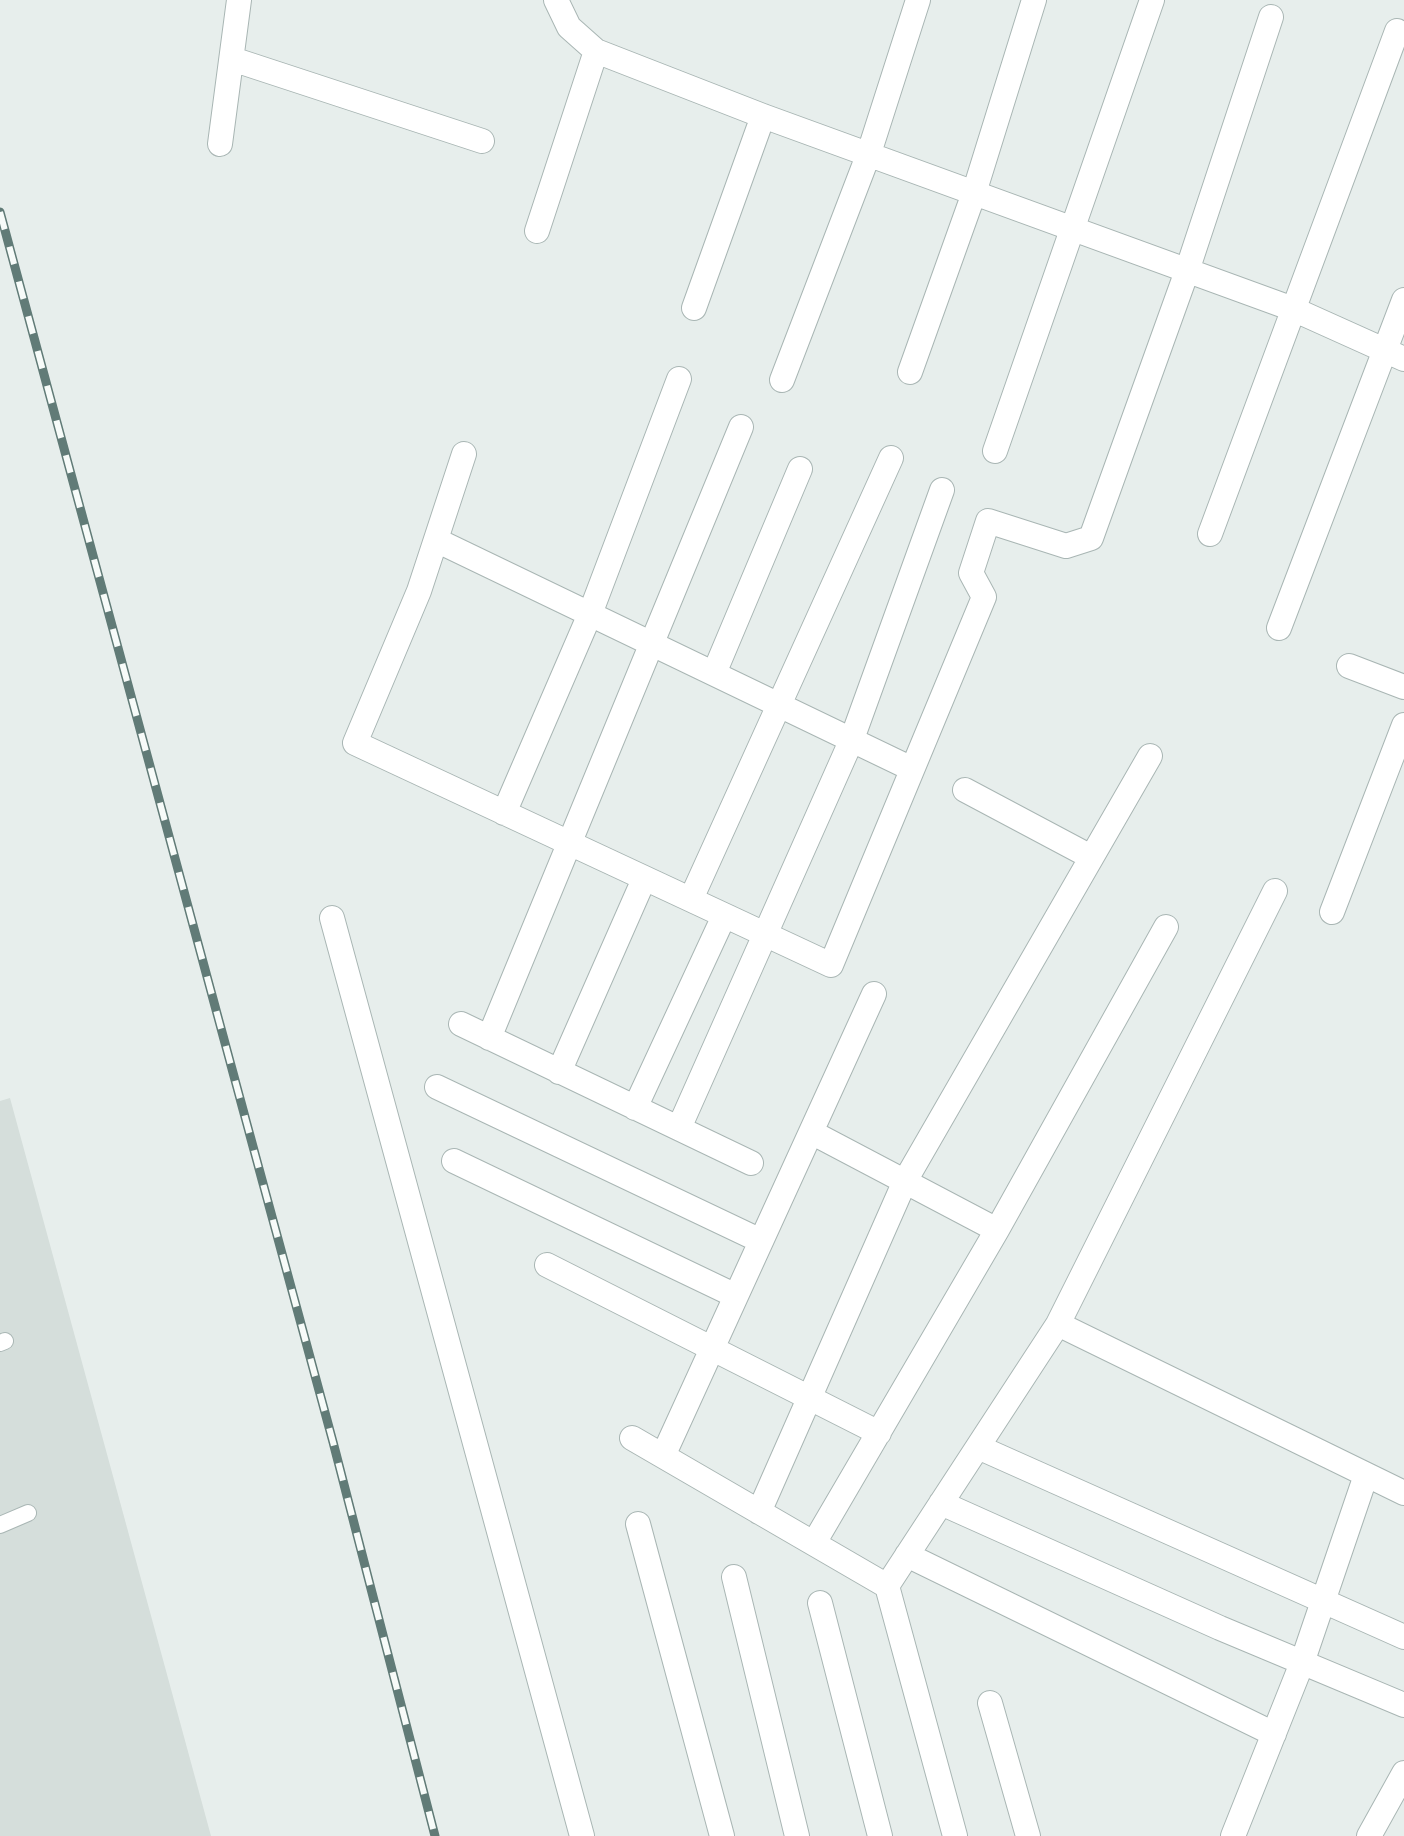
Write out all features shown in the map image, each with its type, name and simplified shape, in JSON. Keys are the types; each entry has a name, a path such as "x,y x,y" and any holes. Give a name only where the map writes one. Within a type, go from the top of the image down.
{"street":[{"path":"220,144 239,0"},
{"path":"556,0 569,27 596,51 763,116 1293,309 1394,355"},
{"path":"782,380 869,153 918,0"},
{"path":"910,372 974,193 1034,0"},
{"path":"995,451 1075,230 1152,0"},
{"path":"464,454 419,591 355,743 691,899 765,937 831,965 984,597 971,573 988,521 1066,546 1079,545 1091,538 1187,271 1271,17"},
{"path":"1210,534 1397,31"},
{"path":"537,231 596,51"},
{"path":"232,59 482,141"},
{"path":"694,308 763,116"},
{"path":"1279,628 1394,355 1404,300"},
{"path":"504,813 590,614 679,379"},
{"path":"489,1038 654,645 741,427"},
{"path":"691,899 891,458"},
{"path":"715,671 800,469"},
{"path":"679,1128 852,739 942,490"},
{"path":"436,540 715,671 912,769"},
{"path":"1349,666 1404,687"},
{"path":"1332,912 1404,725"},
{"path":"759,1512 905,1181 1150,756"},
{"path":"965,790 1091,857"},
{"path":"559,1072 644,879"},
{"path":"887,1586 1058,1324 1275,891"},
{"path":"635,1108 724,916"},
{"path":"332,918 464,1415 582,1836"},
{"path":"814,1543 997,1230 1166,927"},
{"path":"663,1456 874,994"},
{"path":"461,1024 751,1163"},
{"path":"437,1087 761,1241"},
{"path":"811,1132 997,1230"},
{"path":"454,1161 736,1296"},
{"path":"547,1265 879,1433"},
{"path":"1058,1324 1404,1493"},
{"path":"632,1438 887,1586 955,1836"},
{"path":"978,1447 1404,1637"},
{"path":"1233,1836 1302,1663 1366,1475"},
{"path":"941,1503 1404,1705"},
{"path":"638,1524 722,1836"},
{"path":"907,1555 1274,1734"},
{"path":"734,1577 797,1836"},
{"path":"820,1603 880,1836"},
{"path":"990,1703 1028,1836"},
{"path":"1369,1836 1404,1773"}],"lane":[{"path":"0,1525 28,1513"}],"shaded area":[{"path":"10,1098 211,1836 0,1836 0,1101"}],"railway":[{"path":"0,212 333,1442 435,1836"}]}
